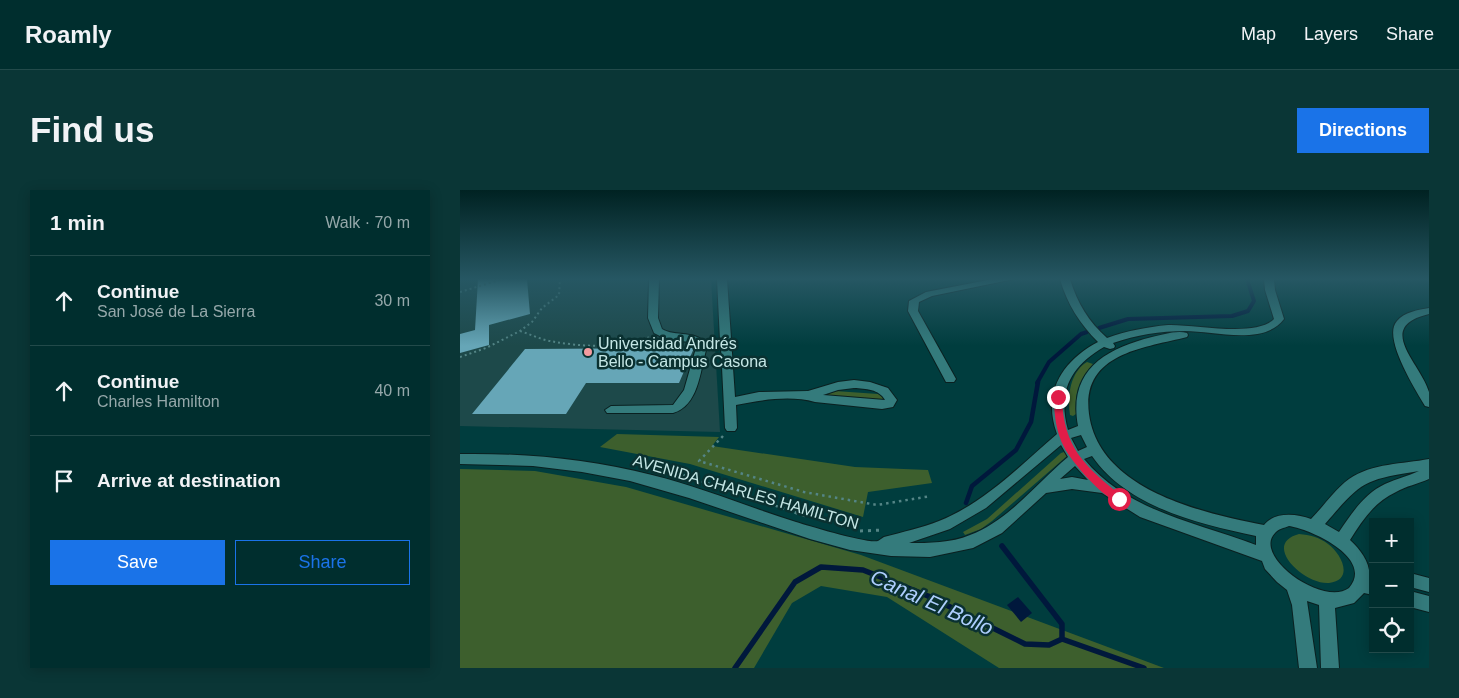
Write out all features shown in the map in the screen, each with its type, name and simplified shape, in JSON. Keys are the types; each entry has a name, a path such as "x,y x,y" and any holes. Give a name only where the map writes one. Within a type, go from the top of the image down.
{"street":[{"path":"610,410 679,407 690,391 701,348 699,342 694,339 665,336 659,332 654,326 652,315 654,301"},
{"path":"723,301 731,428"},
{"path":"914,301 913,311 950,379"},
{"path":"1074,301 1076,307 1105,342 1118,352"},
{"path":"1266,556 1250,549 1160,521 1119,499 1104,488 1075,458 1063,436 1057,406 1063,378 1075,360 1105,342 1166,329 1256,331 1266,329 1277,323 1280,319 1274,301"},
{"path":"1429,311 1413,315 1401,322 1396,338 1429,403"},
{"path":"1215,330 1169,337 1137,345 1118,352 1096,367 1085,383 1082,393 1081,412 1085,429 1095,449 1120,477 1162,503 1201,516 1266,532"},
{"path":"701,348 725,343"},
{"path":"729,402 759,396 808,395 835,386 855,385 881,390 888,394 891,400 889,404 882,405 815,398 808,395"},
{"name":"AVENIDA CHARLES HAMILTON","path":"874,546 928,531 960,517 982,504 1063,436 1085,429"},
{"name":"AVENIDA CHARLES HAMILTON","path":"460,459 530,461 625,474 684,490 822,536 874,546 927,549 969,542 998,527 1075,458 1095,449"},
{"path":"1314,525 1346,490 1362,478 1380,471 1429,464"},
{"path":"1342,541 1360,513 1372,499 1429,472"},
{"path":"1041,488 1072,483 1104,488"},
{"path":"1289,520 1314,525 1342,541 1366,567 1361,579 1366,587 1348,598 1327,600 1304,594 1276,573 1266,556 1263,543 1266,532 1276,524 1289,520"},
{"path":"1414,581 1429,585"},
{"path":"1294,588 1300,605 1308,668"},
{"path":"1327,600 1330,668"},
{"path":"1414,600 1429,604"}],"path":[{"path":"460,357 486,348 520,331 532,322 542,308 551,301"},
{"path":"520,331 548,341 569,344 631,343 646,340 659,332"},
{"path":"731,428 699,461 804,492 877,505 931,496"}],"shaded area":[{"name":"Universidad Andrés Bello - Campus Casona","path":"460,301 712,301 720,432 460,426"}],"green space":[{"path":"1087,362 1093,364 1084,375 1078,387 1076,414 1073,416 1070,415 1069,408 1071,385 1081,366"},
{"path":"827,392 878,394 885,399 879,401 824,395"},
{"path":"617,434 719,437 712,446 855,467 928,470 932,483 868,492 863,517 690,464 600,447"},
{"path":"1064,452 1067,456 992,521 981,529 965,535 963,532 987,519"},
{"path":"460,469 535,471 626,487 861,555 1164,668 999,668 887,597 821,586 792,603 754,668 460,668"},
{"path":"1299,534 1318,538 1333,548 1343,566 1344,572 1342,577 1337,581 1329,583 1319,582 1308,578 1290,563 1285,554 1284,546 1288,539"}],"water":[{"path":"1018,597 1032,613 1021,622 1007,605"}],"building":[{"path":"477,301 529,301 530,314 489,325 489,345 460,353 460,334 475,330"},
{"path":"694,348 679,383 586,383 566,414 472,414 525,349"}],"waterway":[{"name":"Canal El Bollo","path":"1099,328 1128,319 1232,316 1248,311 1254,301"},
{"name":"Canal El Bollo","path":"1037,383 1049,362 1081,334 1087,332"},
{"name":"Canal El Bollo","path":"966,503 972,486 1016,450 1031,422 1038,382"},
{"name":"Canal El Bollo","path":"1002,546 1062,624 1062,639"},
{"name":"Canal El Bollo","path":"735,668 795,582 821,567 863,570 928,596 1025,644 1049,645 1062,639"},
{"path":"1062,639 1144,668"}],"place":[{"name":"Universidad Andrés Bello - Campus Casona","path":"588,352"}],"route":[{"path":"1058,397 1058,419 1067,446 1091,477 1119,499"}]}
